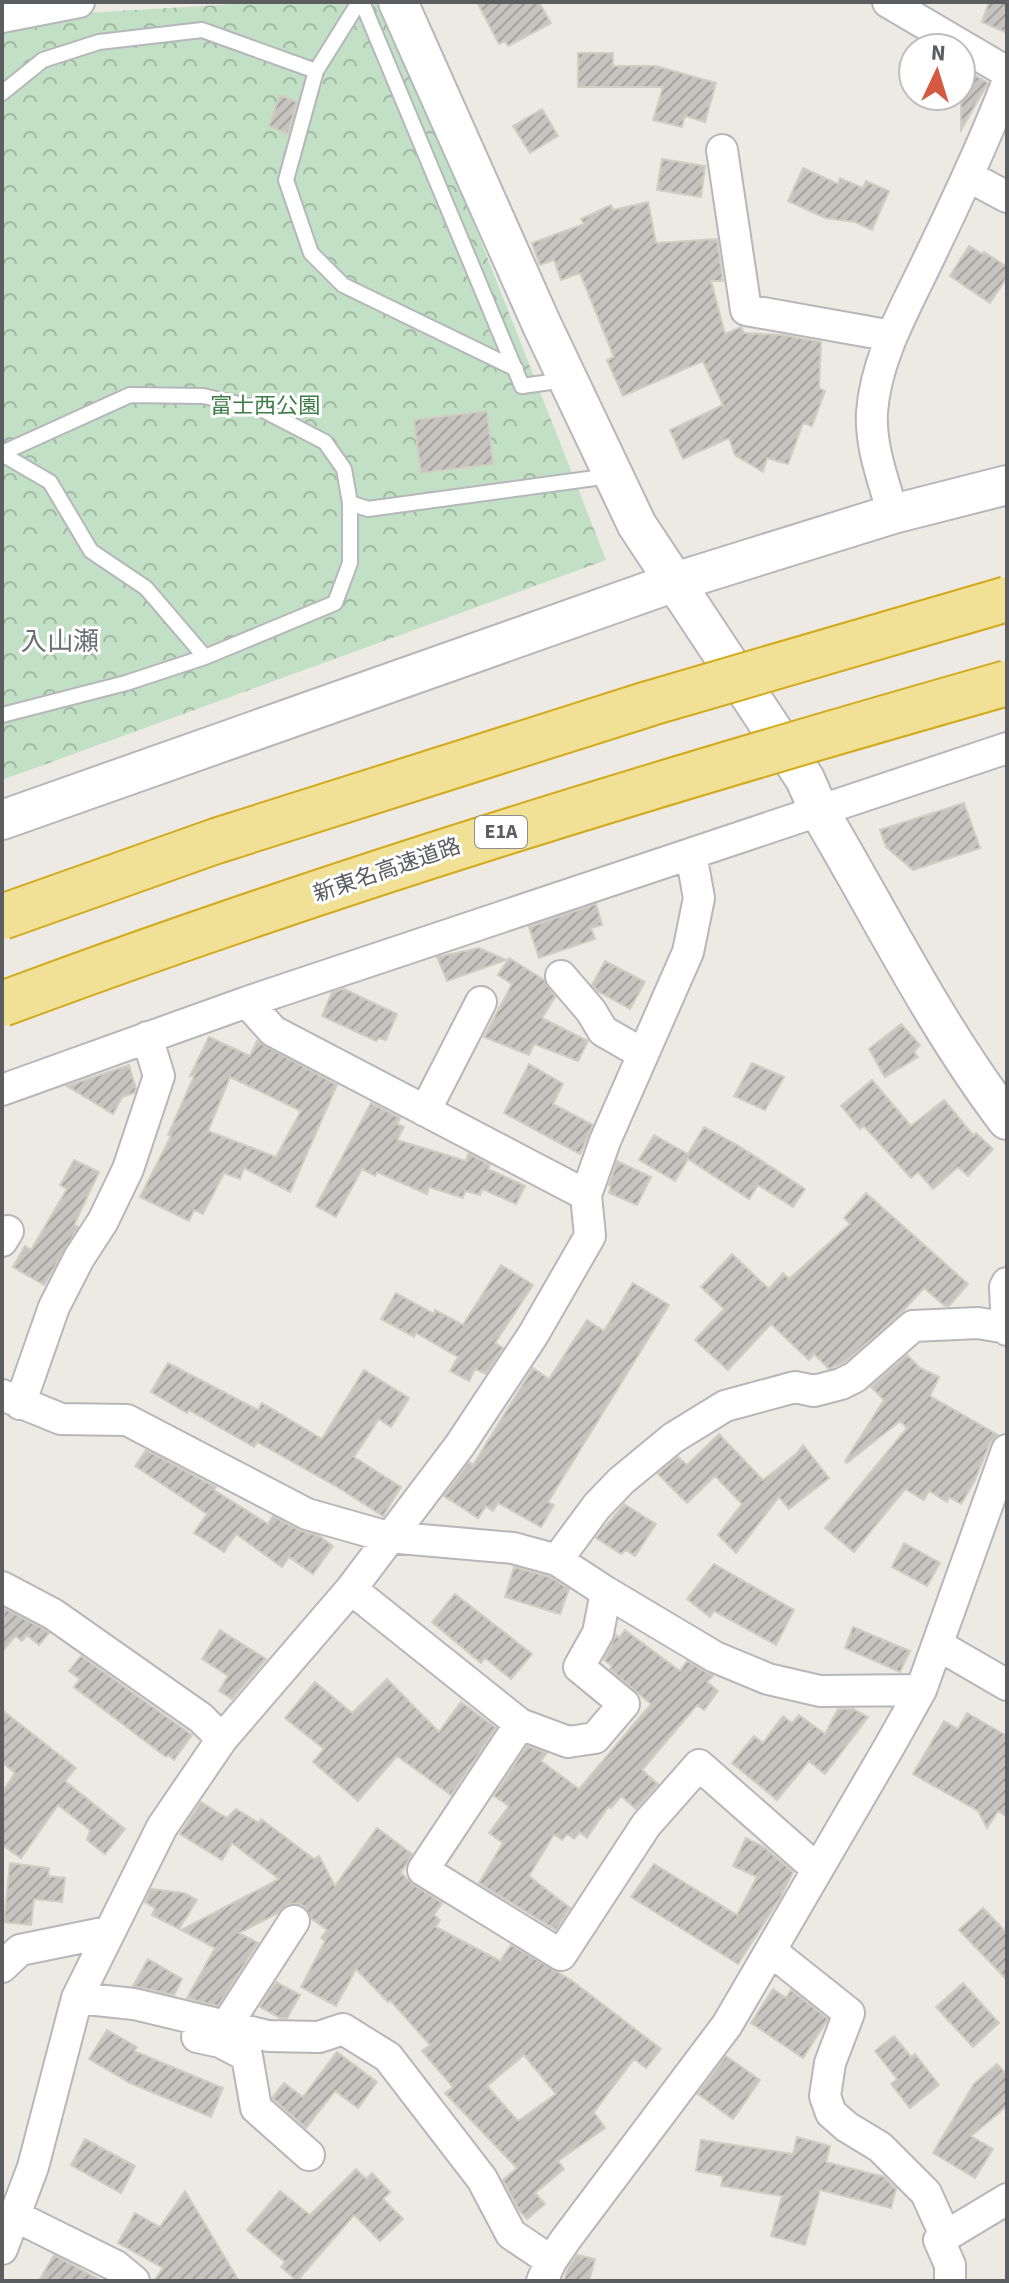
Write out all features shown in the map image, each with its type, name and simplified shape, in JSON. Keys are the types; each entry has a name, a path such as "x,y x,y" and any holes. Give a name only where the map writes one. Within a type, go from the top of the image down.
{"highway":[{"path":"2,917 216,841 606,717 1007,599"},
{"name":"新東名高速道路","path":"2,1004 118,961 493,834 1007,683"}],"street":[{"path":"2,17 79,2"},
{"path":"398,2 568,380 637,525 805,779 819,811 932,1009 1007,1120"},
{"path":"888,2 1007,72"},
{"path":"893,514 876,455 872,415 876,381 892,336 968,176 1007,83"},
{"path":"722,150 746,310 892,336"},
{"path":"968,176 1007,197"},
{"path":"2,820 675,582 893,514 1007,485"},
{"path":"2,1090 247,1002 1007,748"},
{"path":"2,2249 33,2167 74,2006 162,1827 222,1739 351,1589 460,1445 569,1275 590,1236 586,1195 605,1141 688,952 699,898 691,854"},
{"path":"561,976 591,1011 603,1031 643,1054"},
{"path":"247,1002 273,1031 586,1195"},
{"path":"425,1111 481,1002"},
{"path":"147,1037 159,1076 128,1169 103,1221 79,1258 54,1307 11,1399 61,1419 127,1420 307,1514 388,1537 513,1548 557,1560 715,1657 768,1679 820,1691 921,1690"},
{"path":"557,1560 597,1506 621,1481 673,1438 725,1406 795,1387 814,1391 841,1384 855,1377 913,1326 978,1323 1007,1329 1007,1283"},
{"path":"74,2006 134,2004 268,2036 319,2037 343,2029 388,2057 482,2179 511,2234 546,2271 727,2025 921,1690 1007,1450"},
{"path":"2,1587 53,1614 201,1718 222,1739"},
{"path":"351,1589 520,1724 568,1742 595,1738 624,1704 579,1667 598,1633 606,1592"},
{"path":"938,1645 1007,1685"},
{"path":"520,1724 423,1870 561,1955 646,1825 699,1765 817,1869"},
{"path":"226,2026 294,1921"},
{"path":"2,1967 20,1950 108,1932"},
{"path":"771,1951 849,2013 830,2063 825,2096 831,2113 880,2147 926,2193 944,2233 939,2240"},
{"path":"74,2006 105,2017 220,2042 247,2056 256,2108 309,2155"},
{"path":"939,2240 1007,2199"},
{"path":"13,2215 116,2266 134,2281"},
{"path":"939,2240 950,2265 950,2281"}],"lane":[{"path":"360,2 316,71 286,180 311,253 343,285 516,369"},
{"path":"360,2 522,386 568,380"},
{"path":"2,93 43,60 99,42 202,30 316,71"},
{"path":"2,454 130,395 203,396 261,409 325,442 344,469 350,503 350,563 335,603 205,657 126,683 2,715"},
{"path":"2,454 50,482 91,551 146,588 205,657"},
{"path":"350,503 368,509 613,475"}],"green space":[{"name":"富士西公園","path":"270,2 387,2 606,560 2,780 2,18"}],"building":[{"path":"477,2 539,2 551,23 508,46 505,41 499,44"},
{"path":"989,2 1007,2 1007,33 982,22"},
{"path":"578,53 613,53 613,66 656,66 716,83 705,122 685,116 682,127 653,120 663,87 578,87"},
{"path":"977,76 988,83 977,102"},
{"path":"280,95 297,102 288,134 269,126"},
{"path":"542,109 558,136 530,153 513,126"},
{"path":"961,112 971,112 961,130"},
{"path":"662,159 705,166 701,197 657,190"},
{"path":"803,168 838,184 840,178 863,188 866,181 889,191 872,230 855,222 825,218 788,201"},
{"path":"648,202 656,243 717,239 723,281 711,281 725,334 741,327 744,333 783,335 821,342 819,388 825,391 812,426 803,423 788,464 767,458 763,472 735,455 729,438 683,459 670,430 723,405 703,361 623,396 607,360 614,357 580,273 561,280 554,260 540,265 532,243 584,224 581,219 611,205 613,210"},
{"path":"969,246 1007,267 1007,277 990,303 950,276"},
{"path":"487,411 493,464 421,473 414,420"},
{"path":"964,803 980,848 913,870 886,847 880,830"},
{"path":"596,904 602,925 591,928 595,939 539,958 529,927"},
{"path":"479,948 506,960 447,981 437,957"},
{"path":"509,958 544,980 555,997 542,1018 588,1041 578,1061 534,1044 529,1055 484,1037 512,984 498,975"},
{"path":"605,961 645,982 630,1009 592,985"},
{"path":"344,989 397,1014 386,1040 379,1038 376,1041 322,1016 332,992"},
{"path":"901,1024 920,1045 914,1052 918,1057 885,1077 869,1049"},
{"path":"209,1037 250,1056 257,1041 337,1085 290,1192 244,1168 240,1179 224,1173 203,1214 194,1210 189,1221 140,1197 171,1136 168,1135 195,1074 190,1076","holes":["230,1077 301,1111 276,1157 208,1131"]},
{"path":"752,1063 784,1077 765,1110 734,1096"},
{"path":"529,1064 563,1084 553,1104 593,1125 580,1154 504,1113"},
{"path":"129,1065 136,1089 134,1093 122,1097 113,1114 67,1086"},
{"path":"872,1080 911,1126 944,1100 974,1136 976,1133 993,1149 968,1176 958,1167 933,1189 918,1172 911,1178 864,1126 860,1129 841,1106"},
{"path":"371,1103 400,1118 397,1124 404,1127 397,1140 466,1161 468,1154 471,1155 490,1165 488,1169 525,1186 516,1204 482,1189 480,1195 465,1191 463,1198 429,1187 427,1194 377,1172 375,1176 362,1169 336,1217 316,1206"},
{"path":"704,1127 805,1189 793,1207 758,1185 749,1199 688,1159 675,1181 639,1160 654,1135 688,1154"},
{"path":"74,1160 99,1172 74,1225 78,1227 44,1285 13,1267 25,1246 31,1250 67,1189 60,1185"},
{"path":"617,1161 651,1177 637,1205 609,1193"},
{"path":"866,1193 968,1284 949,1306 924,1288 903,1311 846,1361 829,1369 814,1354 809,1360 771,1324 728,1370 695,1340 724,1309 701,1287 732,1254 769,1289 783,1273 789,1279 850,1224 844,1218"},
{"path":"501,1265 533,1285 495,1343 503,1348 486,1374 475,1369 469,1381 450,1371 458,1357 416,1333 414,1337 381,1319 396,1293 434,1314 435,1310 463,1325"},
{"path":"633,1283 669,1305 548,1502 554,1505 541,1527 498,1503 493,1511 486,1506 478,1518 444,1496 469,1462 473,1465 533,1368 549,1379 587,1320 604,1331"},
{"path":"907,1355 920,1368 939,1377 930,1396 998,1435 990,1443 961,1504 949,1497 947,1502 929,1491 924,1500 905,1489 854,1552 825,1528 907,1428 900,1421 847,1463 845,1461 884,1400 871,1387"},
{"path":"168,1363 258,1410 262,1403 322,1439 364,1370 409,1398 391,1427 379,1419 354,1457 401,1487 383,1516 257,1442 254,1447 189,1410 187,1413 151,1392"},
{"path":"719,1434 763,1480 803,1445 829,1478 789,1509 779,1497 736,1553 718,1535 742,1504 715,1476 687,1503 658,1474 678,1457 687,1465"},
{"path":"146,1450 216,1487 214,1490 268,1524 273,1516 299,1530 319,1536 333,1546 313,1574 289,1557 282,1567 236,1534 224,1552 194,1533 207,1514 135,1466"},
{"path":"624,1504 656,1524 635,1556 626,1550 621,1554 596,1538"},
{"path":"904,1543 940,1563 927,1586 892,1567"},
{"path":"714,1564 794,1610 776,1645 714,1611 710,1617 687,1599"},
{"path":"514,1567 550,1577 569,1589 560,1614 505,1597"},
{"path":"455,1594 532,1654 511,1679 485,1658 481,1663 432,1622"},
{"path":"4,1608 49,1633 39,1645 27,1635 22,1641 15,1636 2,1652"},
{"path":"853,1627 910,1651 900,1672 845,1648"},
{"path":"220,1630 266,1659 232,1699 219,1691 228,1676 202,1659"},
{"path":"625,1630 680,1671 687,1661 713,1676 707,1682 718,1691 704,1710 697,1705 642,1770 658,1784 636,1809 621,1796 611,1808 608,1807 587,1838 580,1832 574,1839 567,1834 562,1840 554,1834 529,1876 570,1908 556,1930 479,1883 503,1843 489,1833 509,1806 494,1796 527,1746 547,1753 541,1761 579,1789 651,1704 610,1669 612,1666 604,1660 616,1635 619,1638"},
{"path":"81,1656 192,1735 174,1760 74,1687 80,1679 69,1671"},
{"path":"387,1679 439,1732 461,1702 496,1728 451,1795 397,1756 358,1801 313,1762 324,1749 285,1718 315,1682 352,1713"},
{"path":"838,1709 853,1709 868,1717 825,1774 809,1761 777,1800 732,1763 754,1736 763,1743 783,1716 792,1723 799,1715 825,1734"},
{"path":"2,1710 76,1768 65,1781 125,1829 105,1854 87,1840 90,1830 58,1805 21,1858 2,1845 2,1792 15,1773 2,1762"},
{"path":"967,1713 1007,1736 1007,1817 998,1811 987,1828 978,1811 913,1774 944,1721 958,1729"},
{"path":"201,1802 227,1818 236,1809 259,1823 261,1819 314,1859 319,1856 335,1886 377,1828 412,1854 401,1873 442,1903 434,1915 440,1920 436,1927 500,1961 511,1945 571,1980 661,2049 646,2068 634,2059 594,2112 605,2128 558,2161 564,2169 535,2193 545,2204 527,2219 503,2180 517,2168 445,2093 453,2087 422,2051 430,2045 390,2000 388,2002 356,1969 336,2006 301,1987 325,1941 321,1938 327,1930 312,1919 304,1906 296,1903 287,1905 239,1933 258,1943 218,2006 187,1998 215,1948 181,1930 279,1879 232,1843 222,1860 180,1834","holes":["524,2055 556,2094 518,2121 487,2086"]},
{"path":"746,1838 764,1847 793,1872 738,1964 631,1897 654,1864 737,1915 757,1877 733,1866"},
{"path":"10,1863 49,1868 48,1876 65,1878 62,1902 34,1899 31,1925 4,1922"},
{"path":"151,1889 184,1893 197,1900 179,1929 152,1915 155,1908 145,1902"},
{"path":"983,1908 1007,1933 1007,1980 959,1930"},
{"path":"148,1959 182,1979 174,1995 133,1986"},
{"path":"276,1982 300,1995 287,2018 280,2018 260,2007"},
{"path":"963,1983 999,2023 973,2047 936,2007"},
{"path":"773,1989 786,1998 791,1990 828,2019 803,2058 751,2023"},
{"path":"107,2030 137,2047 134,2051 223,2088 211,2117 130,2083 89,2059"},
{"path":"894,2036 911,2057 915,2054 939,2085 910,2108 891,2084 897,2079 875,2051"},
{"path":"337,2052 377,2082 358,2108 335,2091 306,2128 272,2098 284,2083 303,2097"},
{"path":"726,2056 760,2080 733,2119 698,2094"},
{"path":"997,2064 1007,2075 1007,2106 971,2136 993,2149 975,2178 933,2153 974,2084"},
{"path":"797,2137 830,2146 826,2162 884,2177 896,2189 891,2208 820,2190 805,2245 771,2236 782,2196 721,2186 723,2176 696,2171 701,2140 793,2154"},
{"path":"85,2139 135,2166 121,2193 71,2165"},
{"path":"356,2169 366,2179 372,2173 390,2192 383,2199 403,2219 380,2241 354,2215 297,2281 281,2267 285,2262 247,2230 280,2191 310,2215"},
{"path":"185,2191 239,2281 154,2281 163,2268 118,2243 135,2213 160,2227"},
{"path":"54,2255 67,2262 102,2281 39,2281"},
{"path":"577,2255 595,2259 589,2281 564,2281 567,2270"}],"district":[{"name":"入山瀬","path":"60,641"}]}
